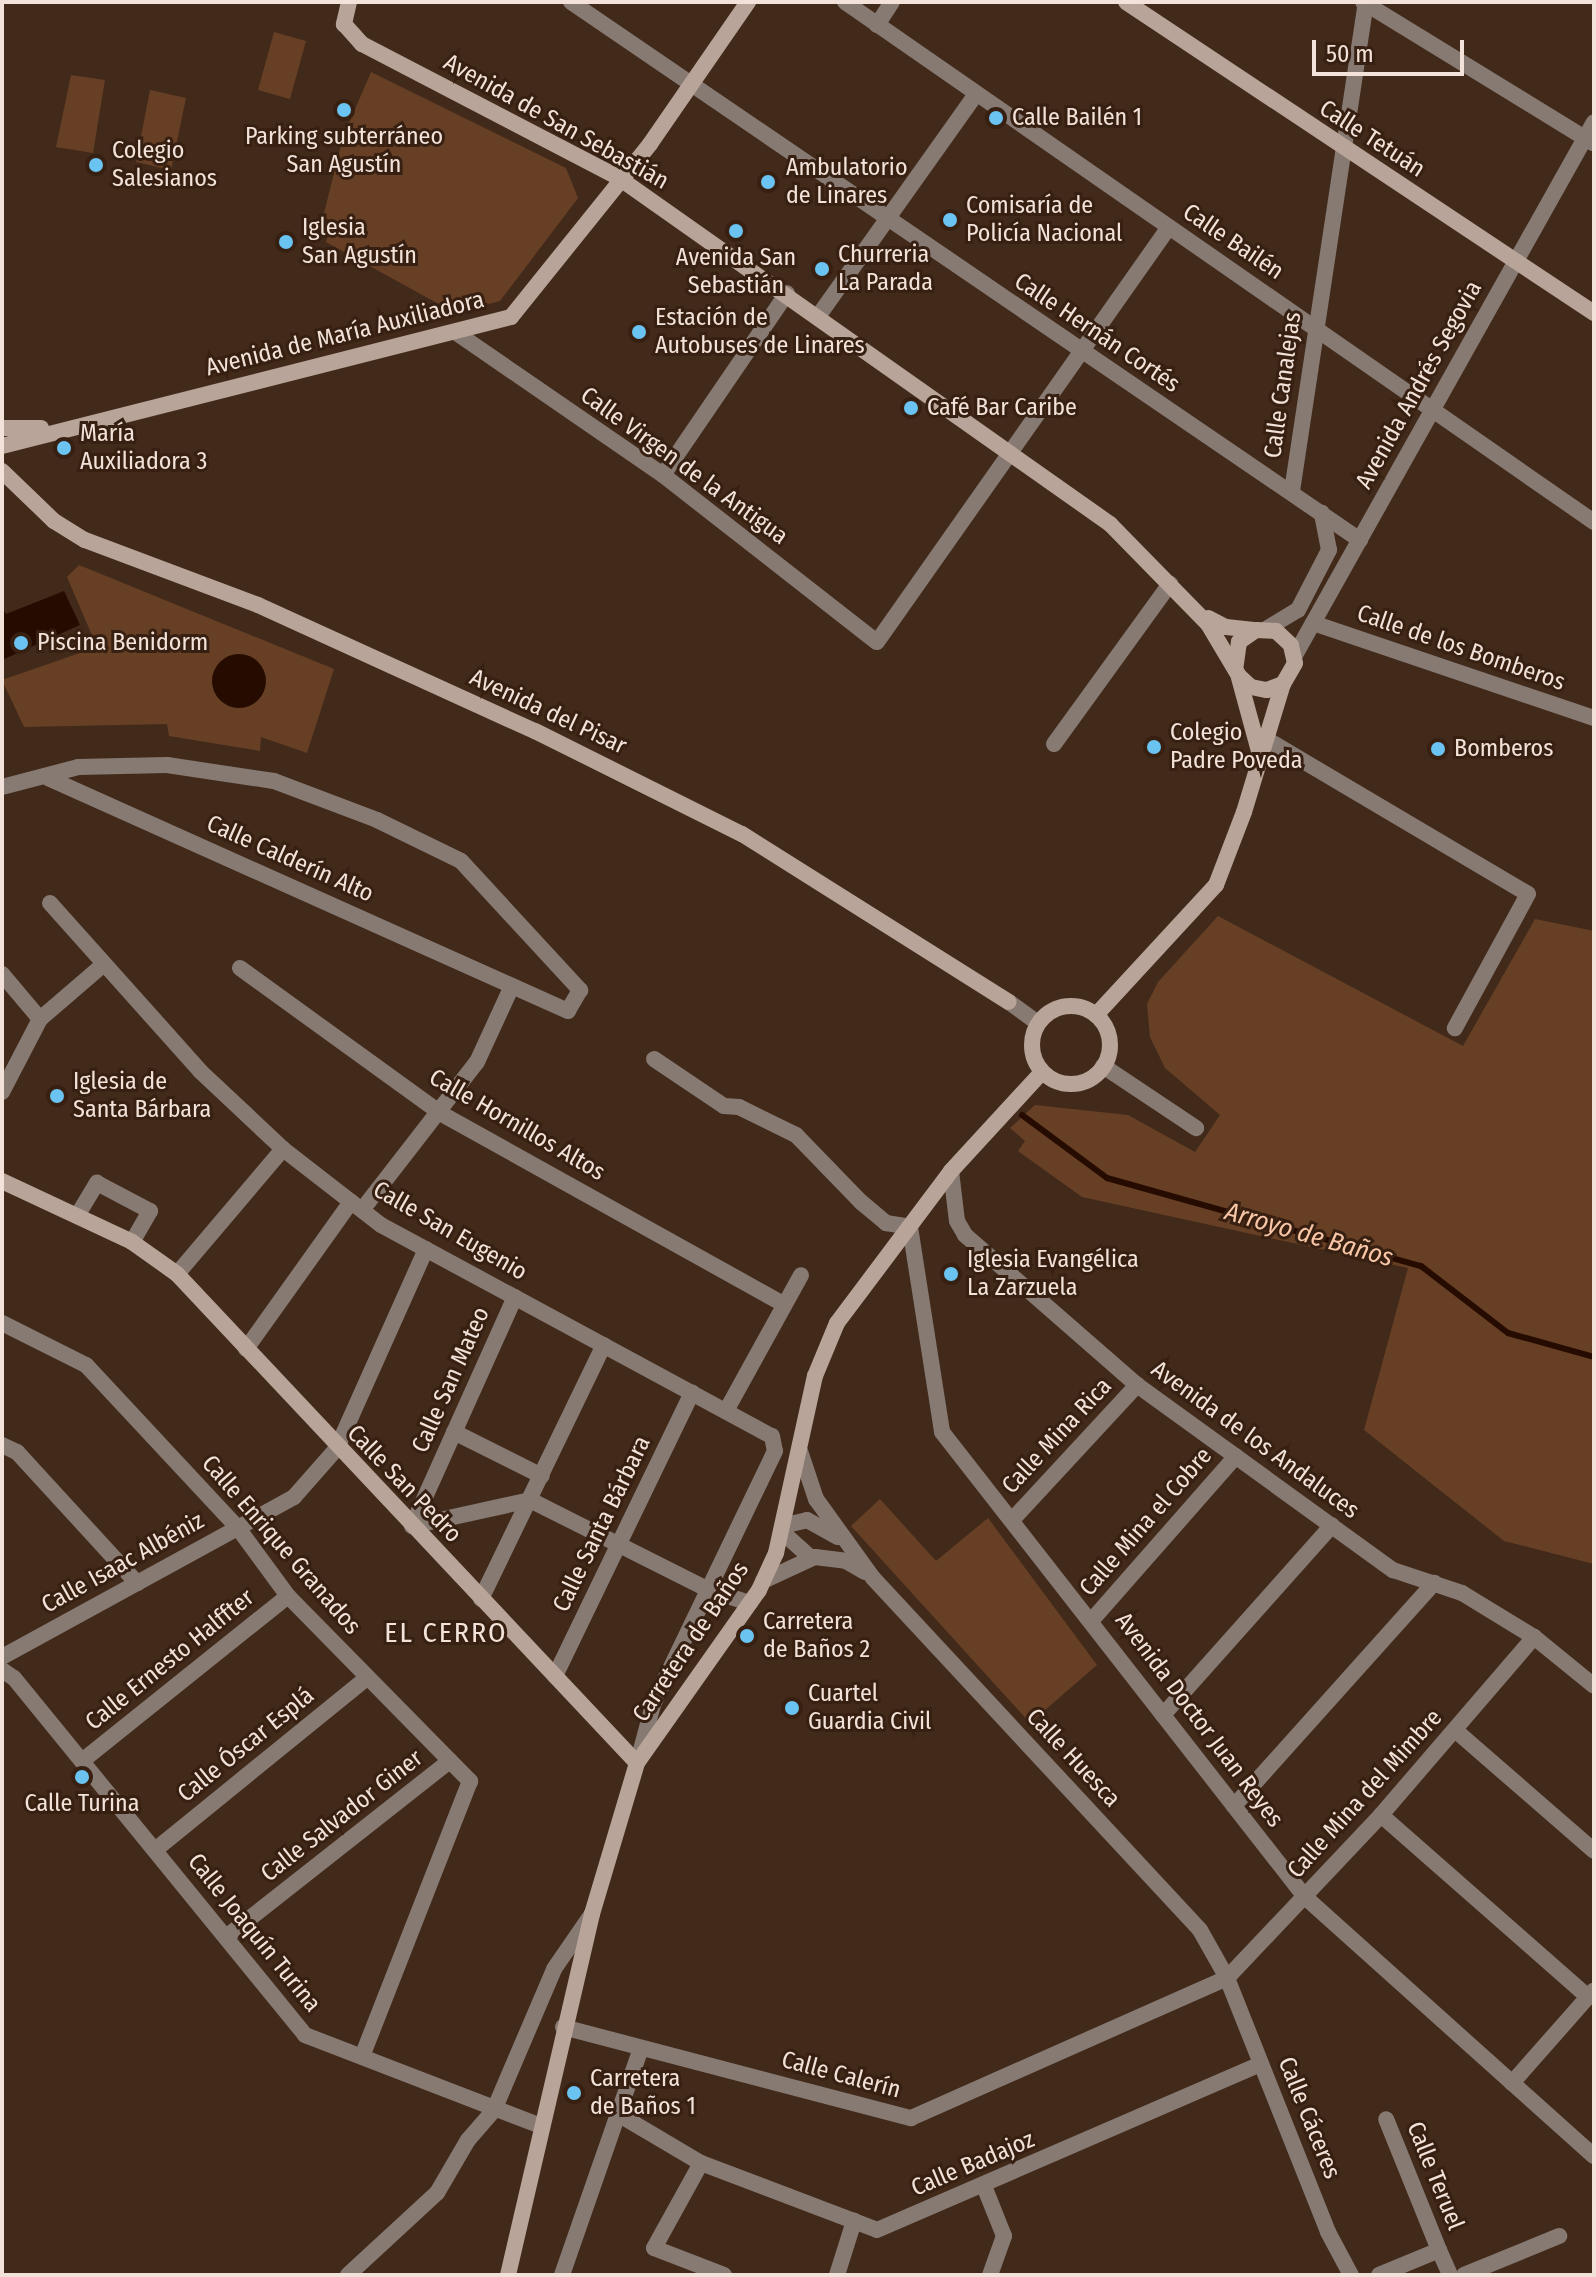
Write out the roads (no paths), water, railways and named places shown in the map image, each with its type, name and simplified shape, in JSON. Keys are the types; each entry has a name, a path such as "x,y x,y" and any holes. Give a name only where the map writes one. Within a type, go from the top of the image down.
{"main road":[{"name":"Avenida de San Sebastián","path":"349,2 344,24 362,44 619,178 819,315 1110,524 1200,615 1237,673"},
{"name":"Avenida de María Auxiliadora","path":"8,444 66,426 458,334 511,317 692,84 748,2"},
{"name":"Calle Tetuán","path":"1126,2 1344,150 1594,313"},
{"name":"Avenida de María Auxiliadora","path":"2,428 66,426"},
{"path":"8,444 8,459 18,487"},
{"name":"Avenida del Pisar","path":"2,471 34,502 85,540 258,605 535,731 708,816 775,853 1009,1002"},
{"name":"Avenida del Pisar","path":"2,477 18,487"},
{"name":"Avenida de San Sebastián","path":"1200,615 1226,627 1261,629"},
{"path":"1096,1015 1216,885 1258,763 1266,739 1283,684 1293,671 1295,655 1285,637 1261,629 1239,642 1237,673 1255,724 1258,763"},
{"path":"1237,673 1259,690 1283,684"},
{"path":"1068,1006 1096,1015 1110,1043 1103,1066 1089,1080 1071,1084 1042,1072 1032,1051 1038,1023 1068,1006"},
{"path":"910,1227 951,1171 1042,1072"},
{"name":"Calle San Pedro","path":"2,1181 132,1242 177,1274 337,1448 637,1763"},
{"name":"Carretera de Baños","path":"510,2275 563,2027 592,1914 637,1763 763,1581 781,1529 815,1376 837,1323 910,1227"}],"street":[{"name":"Calle Hernán Cortés","path":"571,2 1081,354 1292,491 1360,540"},
{"name":"Calle Bailén","path":"845,2 1594,522"},
{"path":"877,25 892,2"},
{"path":"1365,3 1590,142"},
{"name":"Calle Canalejas","path":"1292,491 1365,3"},
{"path":"819,315 976,94"},
{"name":"Avenida Andrés Segovia","path":"1295,655 1516,262 1590,142 1594,122"},
{"path":"1011,452 1169,227"},
{"path":"663,475 787,293"},
{"name":"Calle Virgen de la Antigua","path":"458,334 663,475 877,642 1011,452"},
{"path":"1261,629 1298,610 1329,550 1322,513"},
{"path":"1054,744 1170,584"},
{"name":"Calle de los Bomberos","path":"1313,623 1594,718"},
{"path":"1266,739 1528,894 1455,1028"},
{"name":"Calle Calderín Alto","path":"167,765 274,781 377,820 461,861 580,990 568,1011 48,778 78,767 167,765"},
{"path":"2,787 48,778"},
{"name":"Calle San Eugenio","path":"50,903 200,1071 283,1149 356,1206 426,1249 772,1436 775,1451 709,1590"},
{"path":"2,1092 40,1019 104,964"},
{"name":"Calle Hornillos Altos","path":"240,968 440,1113 783,1304"},
{"path":"2,974 40,1019"},
{"path":"246,1349 356,1206 440,1113 477,1062 511,988"},
{"name":"Avenida del Pisar","path":"1009,1002 1038,1023"},
{"path":"654,1059 724,1106 739,1107 796,1135 861,1202 886,1223 910,1227"},
{"path":"1103,1066 1196,1128"},
{"path":"177,1274 283,1149"},
{"name":"Avenida de los Andaluces","path":"951,1171 957,1221 965,1235 1137,1385 1393,1570 1462,1593 1534,1637 1594,1686"},
{"path":"77,1216 97,1183 150,1211 132,1242"},
{"name":"Avenida Doctor Juan Reyes","path":"910,1227 942,1432 1092,1620 1305,1897 1594,2156"},
{"name":"Calle Isaac Albéniz","path":"2,1657 294,1497 337,1448 426,1249"},
{"path":"726,1411 801,1275"},
{"name":"Calle San Mateo","path":"412,1526 515,1297"},
{"name":"Calle Enrique Granados","path":"2,1323 86,1365 238,1528 288,1596 470,1781 362,2057"},
{"path":"481,1599 604,1345"},
{"name":"Calle Mina Rica","path":"1013,1519 1137,1385"},
{"name":"Calle Santa Bárbara","path":"555,1676 692,1392"},
{"path":"454,1432 542,1476"},
{"name":"Calle Huesca","path":"799,1437 805,1479 873,1578 1200,1930 1227,1978"},
{"path":"2,1445 17,1452 137,1583"},
{"name":"Calle Mina el Cobre","path":"1092,1620 1236,1456"},
{"path":"412,1526 530,1500 709,1590 750,1603"},
{"name":"Calle Huesca","path":"781,1529 794,1520 812,1521 854,1551"},
{"path":"1163,1715 1332,1525"},
{"path":"763,1581 811,1558 781,1529"},
{"name":"Calle Huesca","path":"811,1558 846,1561 873,1578"},
{"path":"1234,1806 1434,1583"},
{"path":"637,1763 653,1705 709,1590"},
{"name":"Calle Ernesto Halffter","path":"82,1761 288,1596"},
{"name":"Calle Mina del Mimbre","path":"1227,1978 1381,1815 1534,1637"},
{"name":"Calle Joaquín Turina","path":"2,1670 14,1678 305,2035 541,2126"},
{"name":"Calle Óscar Esplá","path":"155,1850 368,1677"},
{"path":"1455,1730 1594,1851"},
{"name":"Calle Salvador Giner","path":"226,1937 450,1761"},
{"path":"1381,1815 1591,1994 1512,2083"},
{"name":"Carretera de Baños","path":"348,2275 437,2193 468,2140 494,2110 554,1969 592,1914"},
{"name":"Calle Calerín","path":"563,2027 911,2118 1227,1978"},
{"name":"Calle Cáceres","path":"1227,1978 1351,2275"},
{"path":"562,2275 641,2048"},
{"name":"Calle Badajoz","path":"618,2114 701,2163 877,2230 1261,2064"},
{"name":"Calle Teruel","path":"1386,2119 1450,2275"},
{"path":"701,2163 654,2248 724,2275"},
{"path":"984,2186 1004,2236 990,2275"},
{"path":"837,2275 854,2221"},
{"path":"1467,2275 1559,2236"},
{"name":"Calle Teruel","path":"1379,2275 1439,2250"}],"waterway":[{"name":"Arroyo de Baños","path":"1022,1115 1107,1178 1421,1266 1508,1333 1594,1357"}],"place":[{"name":"Parking subterráneo San Agustín","path":"344,110"},
{"name":"Calle Bailén 1","path":"996,118"},
{"name":"Colegio Salesianos","path":"96,165"},
{"name":"Ambulatorio de Linares","path":"768,182"},
{"name":"Comisaría de Policía Nacional","path":"950,220"},
{"name":"Avenida San Sebastián","path":"736,231"},
{"name":"Iglesia San Agustín","path":"286,242"},
{"name":"Churreria La Parada","path":"822,269"},
{"name":"Estación de Autobuses de Linares","path":"639,332"},
{"name":"Café Bar Caribe","path":"911,408"},
{"name":"María Auxiliadora 3","path":"64,448"},
{"name":"Piscina Benidorm","path":"21,643"},
{"name":"Colegio Padre Poveda","path":"1154,747"},
{"name":"Bomberos","path":"1438,749"},
{"name":"Iglesia de Santa Bárbara","path":"57,1096"},
{"name":"Iglesia Evangélica La Zarzuela","path":"951,1274"},
{"name":"Carretera de Baños 2","path":"747,1636"},
{"name":"Cuartel Guardia Civil","path":"792,1708"},
{"name":"Calle Turina","path":"82,1777"},
{"name":"Carretera de Baños 1","path":"574,2093"}],"district":[{"name":"EL CERRO","path":"446,1633"}]}
